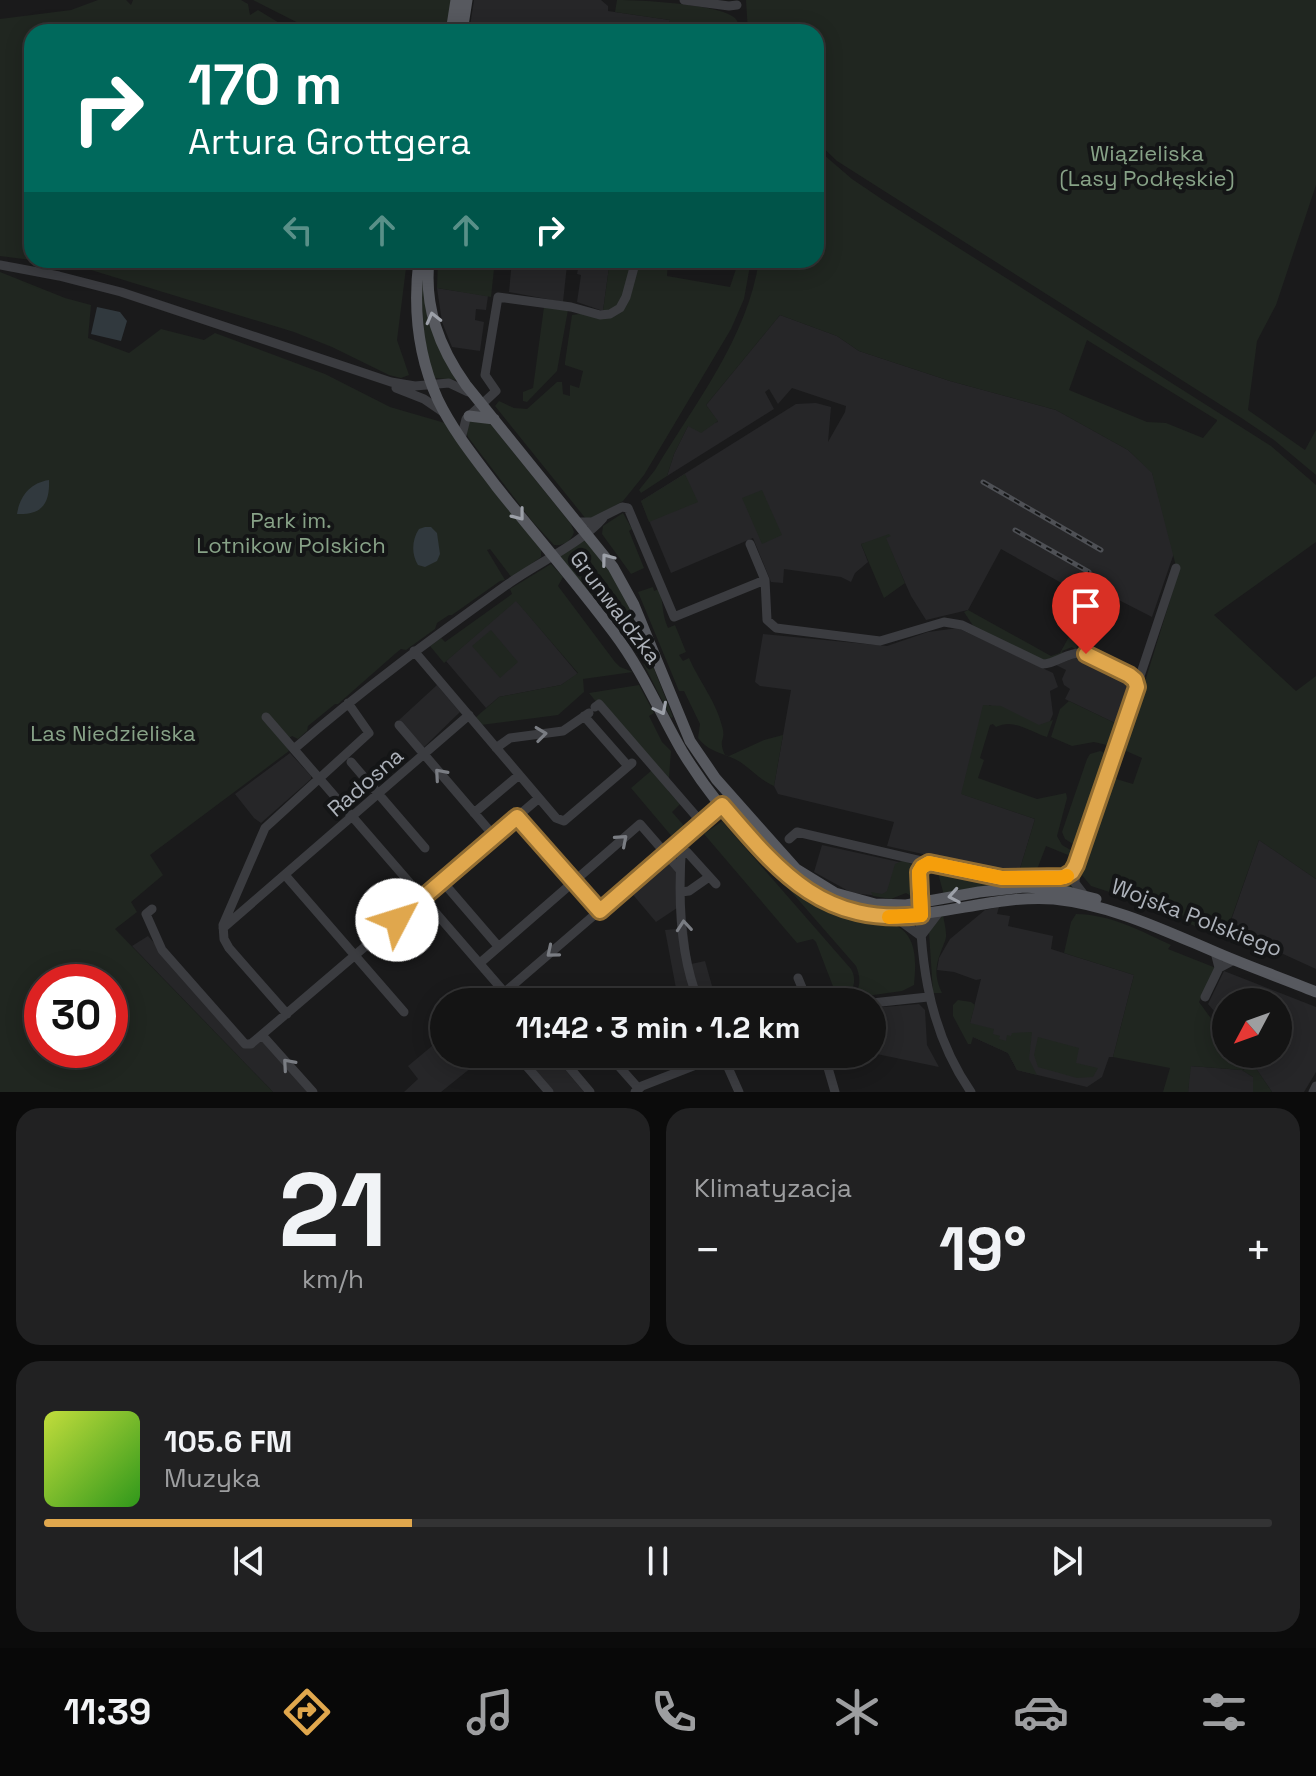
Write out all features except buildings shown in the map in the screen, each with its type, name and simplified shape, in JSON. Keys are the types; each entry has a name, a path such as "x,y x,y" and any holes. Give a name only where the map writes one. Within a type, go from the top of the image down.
{"main road":[{"path":"452,24 456,0"},
{"path":"463,24 467,0"},
{"name":"Grunwaldzka","path":"418,268 418,329 432,385 446,416 542,544 557,552 626,649 645,677 686,757 722,805 775,866 801,888 846,910 895,917 920,909"},
{"name":"Grunwaldzka","path":"429,268 428,298 438,336 454,367 587,533 626,588 685,730 716,779 777,851 808,879 841,896 920,909"},
{"path":"469,416 495,420"},
{"name":"Wojska Polskiego","path":"920,909 979,892 1024,887 1056,889 1137,911 1316,985"},
{"name":"Wojska Polskiego","path":"920,909 940,911 1026,898 1094,905 1127,915 1316,992"}],"street":[{"path":"684,0 737,5"},
{"path":"0,265 121,292 391,382 415,386 449,383 460,386 482,404"},
{"path":"461,439 463,425 469,416 496,391 485,375 498,297 571,307 600,315 610,314 620,308 626,297 634,268"},
{"path":"318,358 424,399 446,416"},
{"path":"574,541 576,520 589,523 626,507 674,617 765,580"},
{"path":"294,749 414,651 587,533 603,518"},
{"path":"750,544 765,580 767,620 776,628 881,641 927,625 950,622 1043,664 1077,653 1086,654 1137,682"},
{"path":"789,839 797,832 1002,878 1060,878 1069,875 1082,850 1176,568"},
{"path":"414,651 556,818 564,821 635,761"},
{"path":"287,1014 229,948 223,928 265,828 369,733 348,703"},
{"path":"496,748 510,738 563,731 599,704 635,761"},
{"path":"589,712 635,761 702,823"},
{"name":"Radosna","path":"223,928 469,715"},
{"path":"266,717 502,988"},
{"path":"399,725 494,836"},
{"path":"351,762 425,848"},
{"path":"474,813 519,775"},
{"path":"152,909 146,914 162,950 242,1047 262,1035 539,798"},
{"path":"510,988 684,842 722,805"},
{"path":"517,817 600,911"},
{"path":"480,963 640,824 680,870"},
{"path":"684,842 681,892 689,968 695,988"},
{"path":"681,892 712,880 687,852 684,842"},
{"path":"929,863 919,872 921,936 928,997 949,1055 971,1092"},
{"path":"1076,865 1075,880 1085,896"},
{"path":"285,875 404,1012"},
{"path":"442,881 498,946"},
{"path":"921,936 940,911"},
{"path":"895,917 921,936"},
{"path":"1215,952 1219,968"},
{"path":"1205,997 1219,968 1234,960"},
{"path":"798,978 802,988"},
{"path":"886,1002 928,997"},
{"path":"262,1035 313,1092"},
{"path":"528,1068 549,1092"},
{"path":"570,1068 590,1092"},
{"path":"619,1068 637,1090 690,1068"},
{"path":"729,1068 739,1092"},
{"path":"828,1068 835,1092"},
{"path":"1313,1092 1316,1086"}],"shaded area":[{"path":"474,0 601,0 608,6 608,11 670,20 669,24 470,24"},
{"path":"511,268 567,268 563,302 509,292"},
{"path":"609,268 603,311 577,302 581,275 577,274 578,269"},
{"path":"437,288 488,296 486,310 476,309 475,320 484,322 480,351 452,347 442,322"},
{"path":"97,307 120,312 127,321 121,341 91,334"},
{"path":"780,315 837,336 859,351 950,381 1056,410 1128,450 1152,472 1174,553 1152,617 1109,595 1074,590 1001,549 968,610 926,620 911,596 885,538 861,544 868,562 855,573 851,582 841,577 784,569 783,583 771,582 753,538 671,573 641,501 796,404 816,403 831,407 828,442 845,412 846,406 792,388 778,404 769,389 765,392 774,409 667,476 688,426 718,422 706,405"},
{"path":"49,480 48,496 42,507 32,513 17,514 27,491"},
{"path":"431,527 437,533 440,554 437,561 425,567 418,565 413,547 419,529"},
{"path":"516,600 578,674 561,685 499,697 486,708 446,661"},
{"path":"958,628 1053,673 1058,687 1050,691 1053,714 1045,733 1005,710 989,705 962,794 1035,819 1019,872 1003,872 887,846 894,822 778,794 774,786 791,690 760,686 755,682 763,634 887,646 928,632"},
{"path":"1077,657 1088,658 1131,683 1133,690 1119,725 1065,699 1070,689 1062,679 1066,670 1056,665"},
{"path":"437,685 460,712 423,748 399,720"},
{"path":"290,753 311,779 261,823 235,794"},
{"path":"1259,840 1316,879 1316,969 1228,929"},
{"path":"822,845 908,864 889,897 852,893 814,872"},
{"path":"668,860 676,869 680,906 656,922 629,890"},
{"path":"999,907 997,914 1010,916 1008,926 1053,936 1051,949 1134,975 1113,1057 1109,1057 1102,1077 1087,1087 1017,1070 1008,1053 973,1037 970,1023 981,979 937,970 939,958 950,939 985,910"},
{"path":"687,928 691,964 705,961 713,988 676,988 665,930"},
{"path":"148,936 243,1043 257,1034 308,1092 273,1092 132,946"},
{"path":"1224,971 1267,988 1216,988"},
{"path":"1292,998 1316,1007 1316,1072 1304,1092 1272,1092 1256,1068 1292,1068"},
{"path":"919,1004 925,1010 927,1045 939,1067 886,1056 886,1007"},
{"path":"430,1048 430,1068 471,1068 441,1092 404,1092 418,1079 408,1066"},
{"path":"1190,1066 1242,1070 1253,1077 1254,1092 1188,1092"},
{"path":"531,1068 564,1068 584,1092 551,1092"}],"green space":[{"path":"98,0 126,0 131,5 133,0 241,0 248,4 250,15 258,10 281,24 24,24 24,259 0,256 0,19 71,10"},
{"path":"253,0 451,0 448,24 300,24"},
{"path":"617,0 659,2 710,8 734,17 738,24 669,24 670,20 615,12"},
{"name":"Wiązieliska (Lasy Podłęskie)","path":"746,0 1316,0 1316,185 1276,305 1257,341 1248,410 1305,450 1316,430 1316,475 1243,419 837,161 824,149 824,24 748,24"},
{"path":"824,155 883,200 1271,446 1316,485 1316,542 1214,615 1296,691 1316,676 1316,879 1259,840 1224,939 1143,903 1091,886 1081,874 1113,778 1133,784 1142,758 1124,750 1178,574 1152,473 1128,450 1056,410 950,381 859,351 837,336 780,315 706,405 718,421 701,433 688,426 667,476 641,493 639,490 718,370 744,316 757,268 824,268","holes":["1087,340 1217,421 1203,438 1166,423 1147,422 1069,390"]},
{"path":"85,268 406,268 397,340 409,375 401,378 389,375 294,332"},
{"path":"423,268 425,295 435,336 459,380 434,378 423,319"},
{"path":"438,268 494,268 491,297 437,288"},
{"path":"609,268 668,268 667,276 730,287 736,268 750,268 744,299 731,329 644,475 623,501 592,519 586,519 495,406 499,401 514,408 527,409 557,382 562,382 563,394 570,396 570,385 579,388 583,371 565,365 572,315 603,311"},
{"path":"0,272 91,305 88,338 129,353 161,329 204,340 215,333 325,374 390,407 445,423 541,547 541,557 512,578 490,549 487,550 505,580 437,623 435,629 406,650 401,649 308,726 298,739 292,736 284,742 289,751 150,855 163,875 131,902 137,912 115,929 273,1092 0,1092"},
{"path":"544,307 568,310 557,371 527,402 523,401 523,392 533,388"},
{"path":"473,419 487,421 493,427 571,524 574,532 569,541 554,545 532,521 468,437 467,427"},
{"path":"685,474 698,502 649,522 641,501"},
{"path":"762,490 782,535 762,544 742,498"},
{"path":"623,513 632,529 629,531 644,568 631,574 602,534 603,526"},
{"path":"889,534 891,536 886,538 905,583 884,598 861,544"},
{"path":"585,537 623,590 671,718 637,651 618,624 557,556"},
{"path":"551,564 563,577 558,586 615,662 633,672 583,679 584,692 558,715 481,725 475,718 499,697 561,685 578,673 516,601 444,663 430,646 441,638 445,642 512,594 510,589"},
{"path":"653,587 654,591 659,589 668,628 675,625 686,652 679,655 683,661 689,658 717,711 723,730 725,755 783,735 774,786 738,760 714,751 698,738 700,724 684,691 679,691 638,592"},
{"path":"1074,590 1108,595 1084,634 1087,643 1082,645 1072,622 1060,615"},
{"path":"968,610 1051,656 1060,653 1070,635 1077,646 1076,650 1072,647 1062,651 1064,655 1042,661 974,627 964,612"},
{"path":"491,630 518,662 500,678 472,646"},
{"path":"639,685 654,713 649,716 662,742 671,751 668,791 680,804 672,812 686,828 674,839 631,788 652,770 589,693"},
{"path":"1069,701 1119,725 1113,742 1107,745 1094,742 1072,746 1051,737 1060,709"},
{"path":"983,705 1001,706 1039,725 1053,720 1047,737 1021,726 990,725 980,758 984,760 978,778 1037,799 1066,793 1057,836 1062,845 1074,852 1073,857 1046,846 1036,872 1019,872 1035,819 961,794"},
{"path":"1100,751 1107,757 1078,843 1073,844 1065,839 1062,832 1087,759 1090,754"},
{"path":"722,821 851,969 852,988 834,988 816,942 813,939 797,943 704,834"},
{"path":"904,860 915,866 913,897 906,893 891,899 873,896 871,892 882,894 887,891 895,864"},
{"path":"940,868 1058,882 1071,878 1076,890 944,895"},
{"path":"788,888 839,914 895,925 903,930 914,951 914,985 886,993 886,988 858,988 856,966"},
{"path":"943,914 946,938 936,973 942,993 933,993 929,932"},
{"path":"1076,914 1125,924 1171,945 1168,949 1216,968 1199,1002 1212,1020 1212,1068 1191,1066 1188,1092 1163,1092 1170,1068 1113,1057 1134,975 1064,953 1071,922"},
{"path":"958,1000 975,1005 970,1023 994,1029 993,1034 1000,1036 999,1039 1006,1041 1007,1035 1011,1036 1012,1033 1032,1032 1029,1059 1037,1075 1017,1070 1008,1053 973,1037 971,1044 968,1044 953,1016 953,1005"},
{"path":"1038,1037 1079,1048 1076,1063 1098,1068 1093,1077 1077,1078 1038,1067 1034,1055"},
{"path":"1216,1068 1256,1068 1272,1092 1253,1092 1253,1077 1242,1070"}],"railway":[{"path":"983,482 1101,550"},
{"path":"1015,530 1089,572"}],"slow traffic":[{"path":"889,917 921,915 919,872 929,863 1002,878 1067,876"}],"route":[{"path":"397,920 517,817 600,911 722,805 775,866 796,885 835,906 862,914 895,917 921,915 919,872 929,863 1002,878 1064,877 1076,865 1137,687 1137,682 1129,675 1086,654"}],"park label":[{"name":"Park im. Lotnikow Polskich","path":"291,532"},
{"name":"Las Niedzieliska","path":"113,733"}]}
